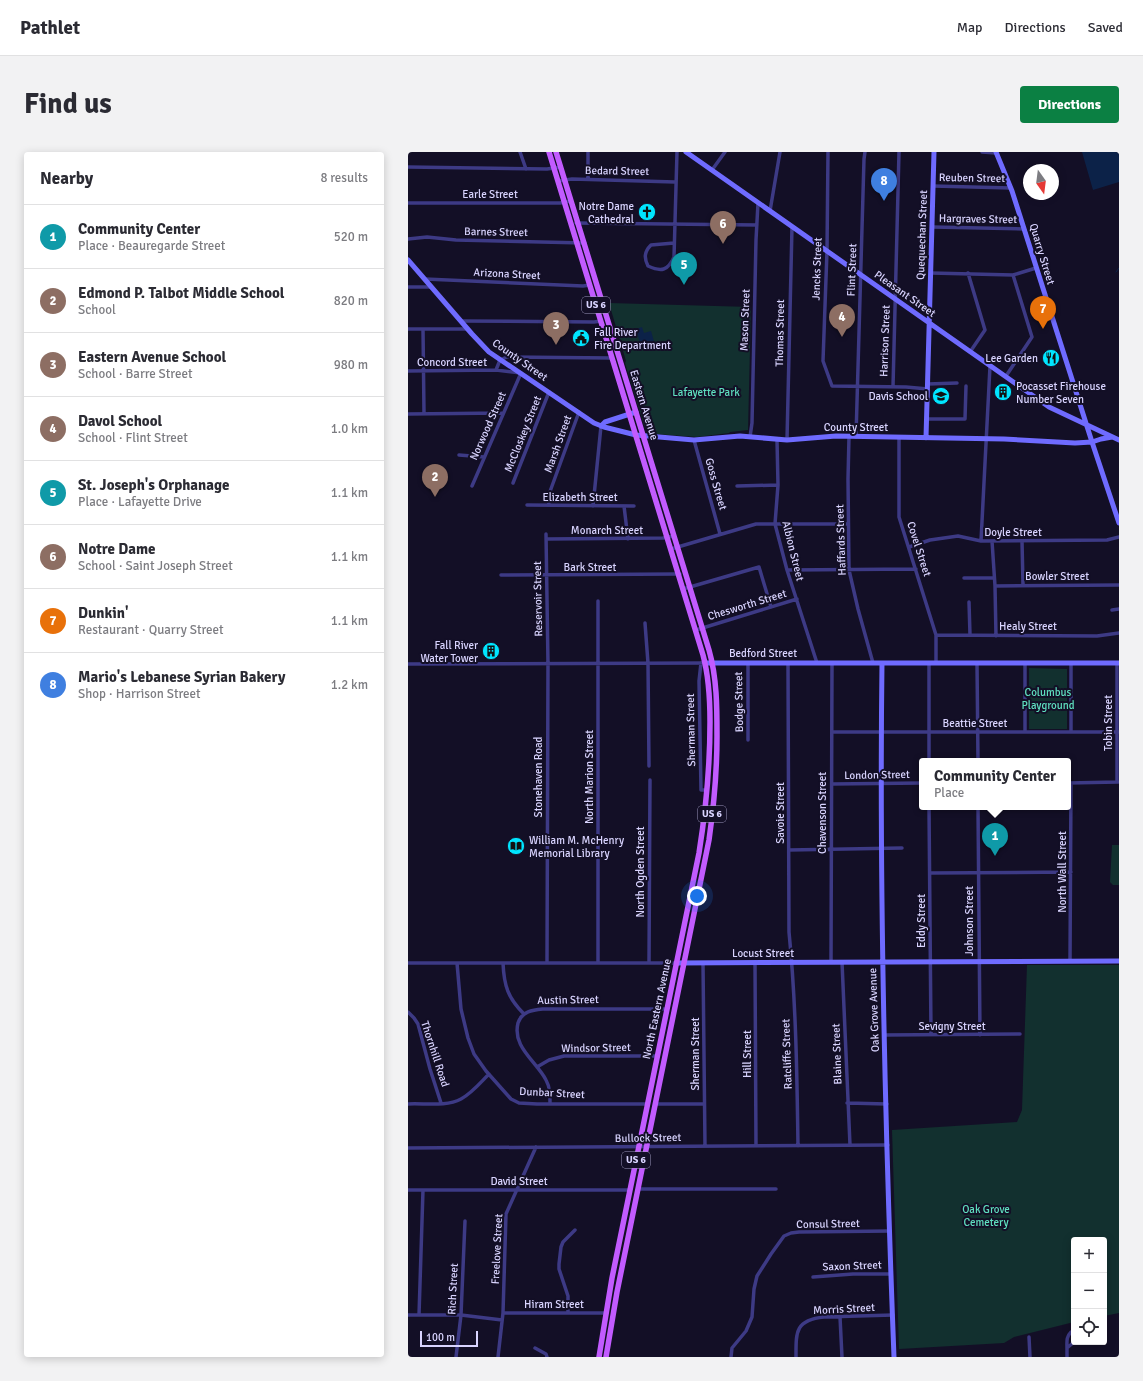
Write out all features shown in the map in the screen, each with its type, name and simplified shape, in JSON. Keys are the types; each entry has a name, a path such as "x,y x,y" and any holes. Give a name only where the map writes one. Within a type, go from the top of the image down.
{"main road":[{"name":"Eastern Avenue","path":"550,152 696,630 703,663"},
{"name":"Eastern Avenue","path":"556,152 713,663"},
{"name":"North Eastern Avenue","path":"599,1357 630,1190 699,853 707,790 710,715 709,691 703,663"},
{"name":"North Eastern Avenue","path":"606,1357 615,1302 706,854 714,798 716,762 717,719 716,687 713,663"}],"street":[{"path":"520,152 526,169"},
{"path":"588,152 588,180"},
{"path":"674,243 651,245 645,254 645,260 648,266 656,270 668,268 674,257 677,152"},
{"name":"Pleasant Street","path":"686,152 1049,407 1119,440"},
{"path":"712,170 725,152"},
{"path":"770,211 780,152"},
{"name":"Jencks Street","path":"828,152 827,251 823,361 832,386 858,386"},
{"name":"Flint Street","path":"856,437 865,152"},
{"name":"Harrison Street","path":"893,387 899,152"},
{"name":"Quequechan Street","path":"926,438 934,152"},
{"path":"982,152 996,152"},
{"name":"Quarry Street","path":"996,152 1011,188 1119,522"},
{"path":"408,167 526,169 561,167"},
{"name":"Bedard Street","path":"558,181 588,180 675,182"},
{"name":"Reuben Street","path":"933,186 1011,188"},
{"name":"Earle Street","path":"408,203 565,203 572,201"},
{"name":"Mason Street","path":"750,437 752,423 758,203"},
{"path":"572,224 578,222 757,225"},
{"name":"Thomas Street","path":"787,440 792,227"},
{"name":"Hargraves Street","path":"932,227 1024,229"},
{"name":"Barnes Street","path":"408,239 425,237 456,240 585,243"},
{"name":"County Street","path":"408,260 467,329 487,350 500,360 601,426 636,435 694,440 732,436 777,440 824,437 856,437 987,439 1073,443 1092,442 1112,437"},
{"path":"931,273 1013,275 1036,268"},
{"path":"968,273 986,330 970,352"},
{"path":"1006,376 1032,337 1013,275"},
{"name":"Arizona Street","path":"423,279 583,286 590,285"},
{"path":"408,287 430,287"},
{"path":"460,321 601,321"},
{"path":"408,329 467,329"},
{"path":"423,329 424,413"},
{"path":"500,360 509,357 612,358"},
{"name":"Concord Street","path":"496,370 500,360"},
{"path":"981,541 990,366"},
{"name":"Concord Street","path":"408,371 496,370 521,374"},
{"name":"Norwood Street","path":"472,486 521,374"},
{"path":"858,386 928,386 957,383"},
{"path":"927,419 965,419 966,386"},
{"name":"McCloskey Street","path":"513,483 549,392"},
{"name":"Marsh Street","path":"548,505 548,498 579,412"},
{"path":"593,506 601,426 604,422 636,412"},
{"path":"408,414 503,413"},
{"name":"Haffards Street","path":"849,437 849,570 858,610 873,663"},
{"name":"Covel Street","path":"899,438 899,517 936,635 936,663"},
{"name":"Goss Street","path":"694,440 720,534"},
{"name":"Albion Street","path":"777,440 778,485 775,524 787,570 817,663"},
{"path":"459,455 484,457"},
{"path":"737,486 778,485"},
{"name":"Elizabeth Street","path":"526,505 634,506"},
{"path":"624,506 628,539"},
{"path":"671,549 749,525 848,524"},
{"name":"Reservoir Street","path":"546,534 548,664"},
{"name":"Monarch Street","path":"546,539 628,539 667,538 674,536"},
{"name":"Doyle Street","path":"909,547 930,540 958,536 981,541 1108,540 1119,537"},
{"path":"992,541 996,636"},
{"path":"1022,541 1023,586"},
{"path":"683,590 759,567 771,607"},
{"path":"787,570 916,569"},
{"name":"Bark Street","path":"501,575 679,575 686,573"},
{"path":"964,578 994,578"},
{"name":"Bowler Street","path":"995,586 1119,585"},
{"name":"Chesworth Street","path":"696,630 797,599"},
{"name":"North Marion Street","path":"598,601 598,963"},
{"path":"969,602 970,635"},
{"path":"1112,610 1119,609"},
{"path":"645,623 648,663 649,766"},
{"name":"Healy Street","path":"936,635 1097,636 1119,633"},
{"name":"Sherman Street","path":"703,663 699,681 700,790 707,790"},
{"name":"Bodge Street","path":"748,663 748,740"},
{"name":"Savoie Street","path":"788,663 789,932 792,963"},
{"name":"Chavenson Street","path":"831,962 832,663"},
{"name":"Oak Grove Avenue","path":"882,663 881,848 884,1035 894,1357"},
{"path":"929,663 929,758"},
{"path":"977,663 978,758"},
{"path":"1025,663 1025,732"},
{"path":"1071,663 1071,732"},
{"name":"Bedford Street","path":"408,664 1118,663"},
{"name":"Tobin Street","path":"1118,663 1118,782"},
{"name":"Stonehaven Road","path":"547,962 548,664"},
{"name":"Beattie Street","path":"832,732 1118,732"},
{"name":"North Ogden Street","path":"649,963 650,780"},
{"path":"1071,783 1118,782"},
{"name":"London Street","path":"832,784 919,783"},
{"name":"Eddy Street","path":"929,810 931,1034"},
{"name":"Johnson Street","path":"978,810 980,1034"},
{"name":"North Wall Street","path":"1070,810 1070,962"},
{"path":"789,850 902,848"},
{"path":"930,873 1071,872"},
{"name":"Locust Street","path":"408,963 1119,961"},
{"name":"Hill Street","path":"755,962 756,1146"},
{"name":"Blaine Street","path":"842,962 850,1145"},
{"name":"Dunbar Street","path":"457,963 461,1009 468,1038 474,1054 510,1099 519,1103 648,1104"},
{"path":"503,963 505,985 508,994 524,1014"},
{"name":"Sherman Street","path":"703,963 704,1146"},
{"name":"Ratcliffe Street","path":"792,963 797,1069 798,1146"},
{"name":"Austin Street","path":"550,1104 550,1090 546,1080 524,1052 519,1041 519,1021 524,1014 532,1010 543,1009 667,1009"},
{"name":"Thornhill Road","path":"408,1012 418,1024 430,1069 442,1103"},
{"name":"Sevigny Street","path":"884,1035 1020,1034"},
{"name":"Windsor Street","path":"537,1067 550,1060 564,1056 658,1056"},
{"path":"408,1104 442,1103 460,1100 475,1089 489,1074"},
{"path":"847,1103 886,1104"},
{"path":"655,1104 704,1104"},
{"name":"Bullock Street","path":"408,1148 888,1145"},
{"name":"Freelove Street","path":"498,1357 503,1313 506,1214 536,1147"},
{"path":"638,1189 776,1189"},
{"name":"David Street","path":"408,1190 630,1190"},
{"path":"419,1315 423,1190"},
{"name":"Rich Street","path":"456,1357 461,1315 465,1221"},
{"path":"568,1313 568,1296 559,1269 559,1264 563,1242 575,1230"},
{"name":"Consul Street","path":"730,1357 732,1348 746,1332 752,1316 754,1289 757,1276 770,1254 784,1236 800,1232 890,1232"},
{"name":"Saxon Street","path":"813,1277 891,1274"},
{"name":"Hiram Street","path":"503,1313 606,1313"},
{"path":"408,1315 461,1315 502,1320"},
{"name":"Morris Street","path":"796,1357 796,1340 800,1327 804,1322 814,1318 893,1316"},
{"path":"840,1317 842,1357"},
{"path":"1068,1357 1067,1340 1068,1334 1071,1332"},
{"path":"1029,1337 1030,1357"},
{"path":"1067,1348 1071,1345"},
{"path":"535,1348 546,1354 547,1357"}],"green space":[{"name":"Lafayette Park","path":"609,303 751,307 748,430 697,437 655,434 648,431 644,425 625,363 626,361"},
{"name":"Columbus Playground","path":"1029,668 1067,669 1067,729 1029,729"},
{"path":"1112,845 1119,845 1119,885 1113,885 1110,882"},
{"name":"Oak Grove Cemetery","path":"1027,965 1119,965 1119,1313 1107,1315 1107,1237 1071,1237 1071,1323 1014,1337 1004,1343 899,1349 892,1130 1017,1122 1022,1110"}],"water":[{"path":"1082,152 1119,152 1119,182 1093,190"},
{"path":"642,327 644,333 651,331 655,345 648,348 646,341 640,343 636,329"}],"waterway":[{"path":"1116,272 1119,268"}],"place":[{"name":"Mario's Lebanese Syrian Bakery","path":"884,201"},
{"name":"Notre Dame Cathedral","path":"647,212"},
{"name":"Notre Dame","path":"723,244"},
{"name":"St. Joseph's Orphanage","path":"684,285"},
{"name":"Dunkin'","path":"1043,329"},
{"name":"Davol School","path":"842,337"},
{"name":"Fall River Fire Department","path":"581,338"},
{"name":"Eastern Avenue School","path":"556,345"},
{"name":"Lee Garden","path":"1051,358"},
{"name":"Pocasset Firehouse Number Seven","path":"1003,392"},
{"name":"Davis School","path":"941,396"},
{"name":"Edmond P. Talbot Middle School","path":"435,497"},
{"name":"Fall River Water Tower","path":"491,651"},
{"name":"William M. McHenry Memorial Library","path":"516,846"},
{"name":"Community Center","path":"995,856"}]}
